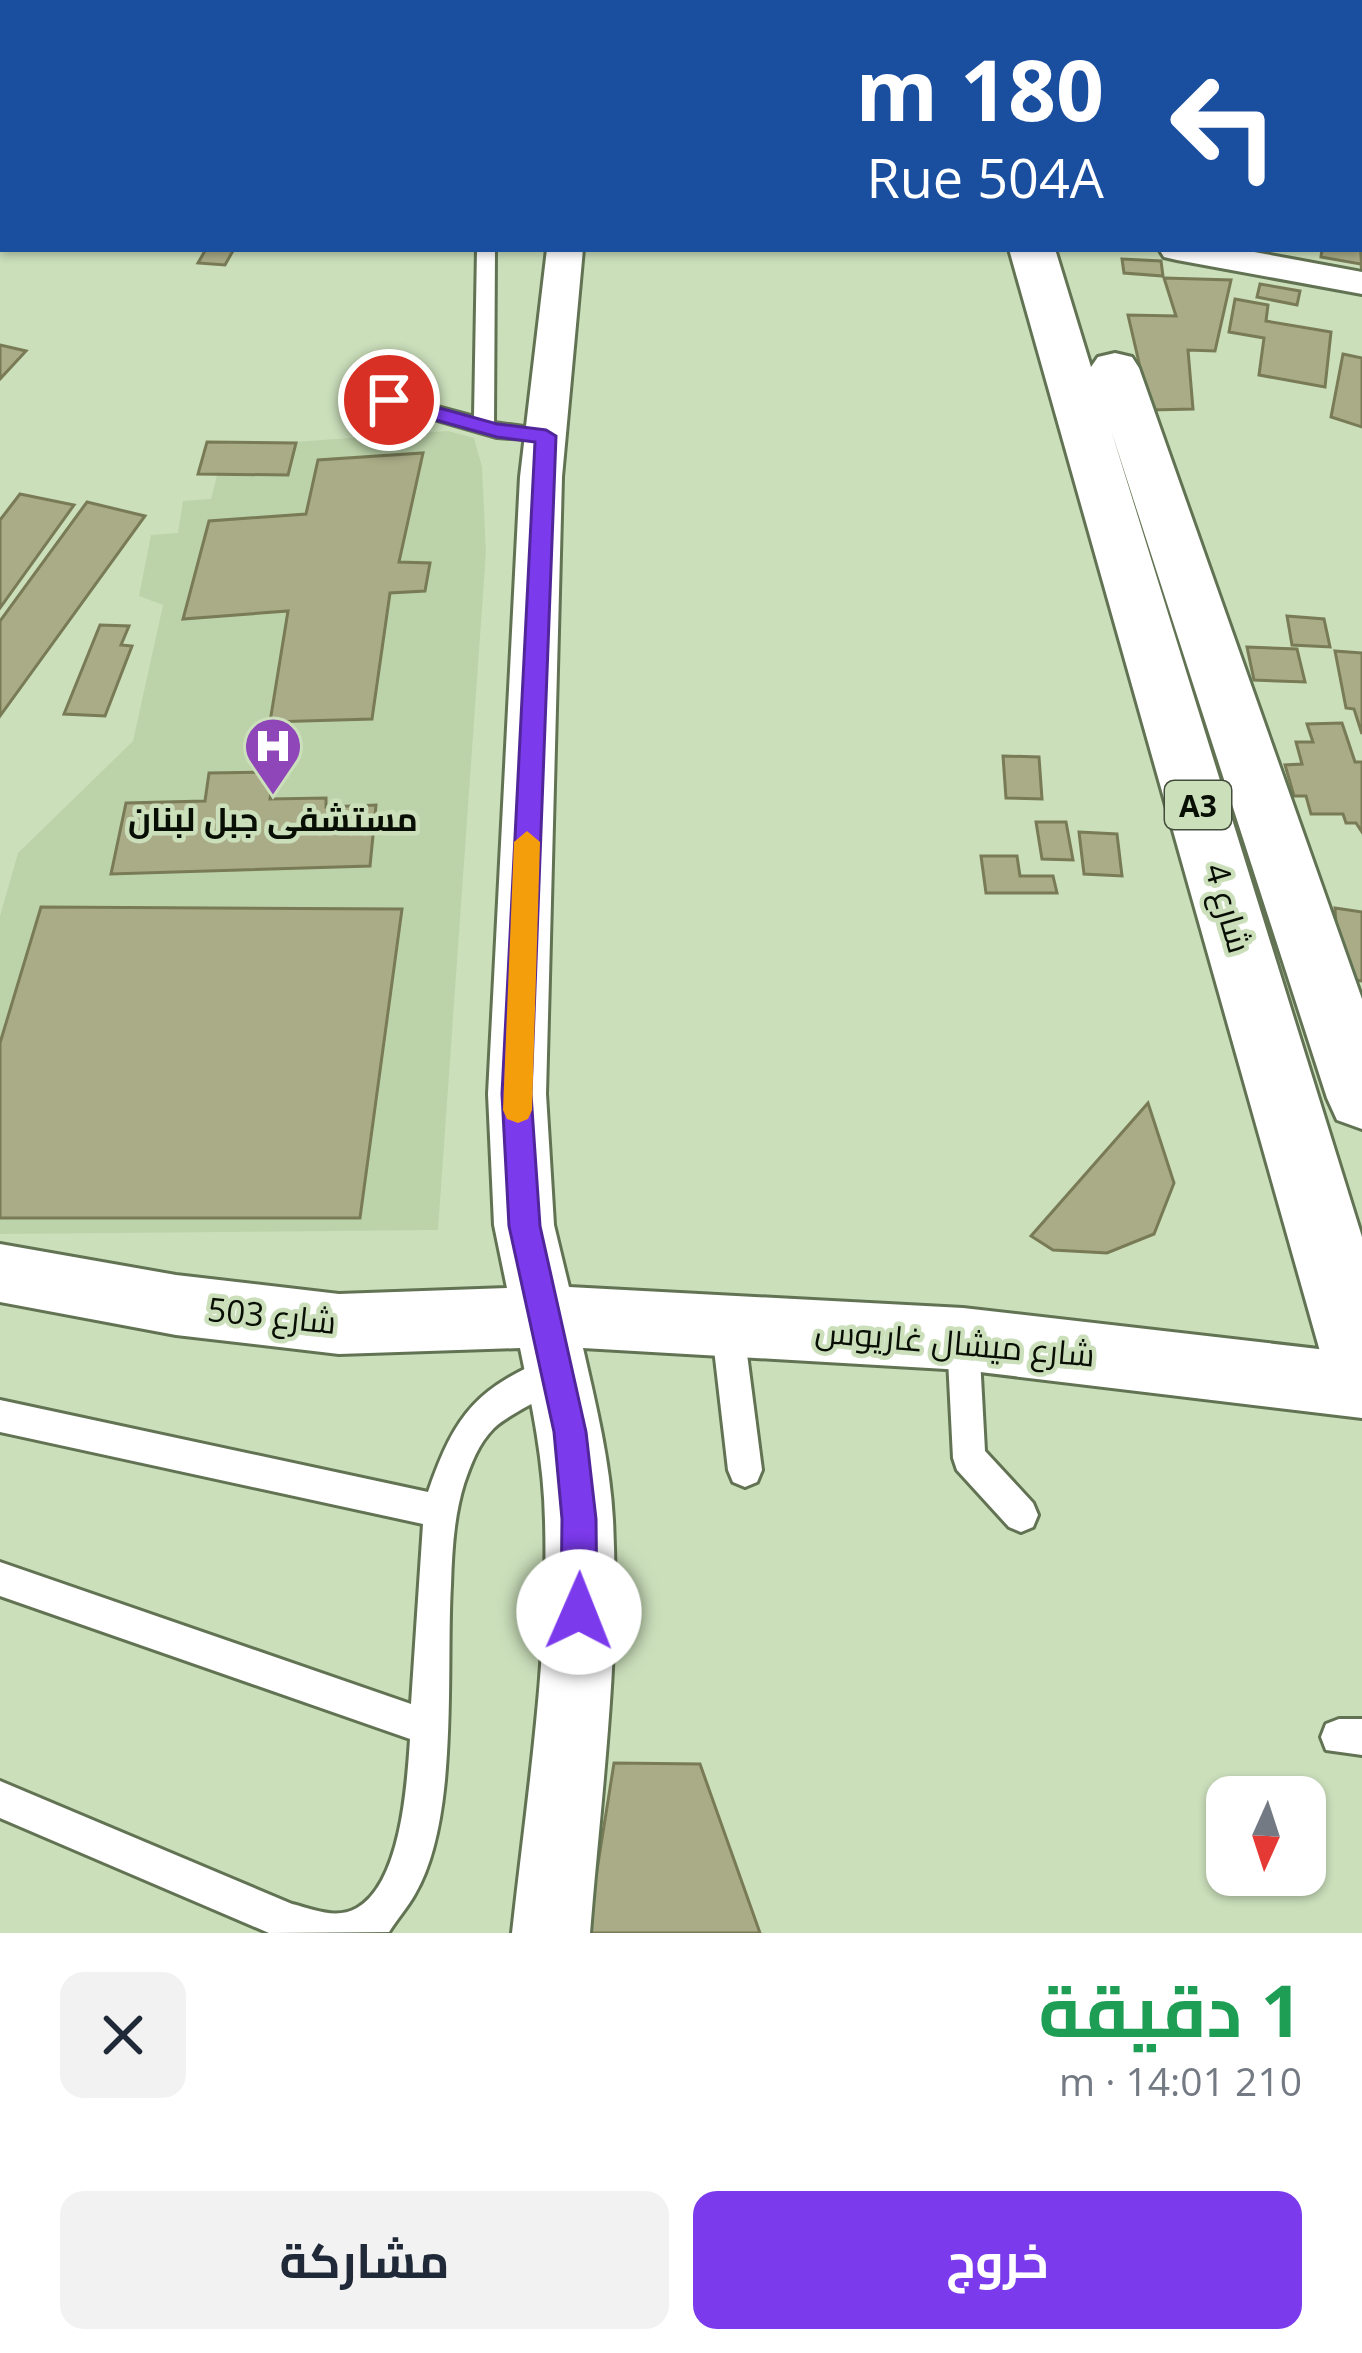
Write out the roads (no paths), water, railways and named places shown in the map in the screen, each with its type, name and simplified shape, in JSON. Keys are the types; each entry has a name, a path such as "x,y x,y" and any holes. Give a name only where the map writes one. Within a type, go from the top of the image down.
{"highway":[{"name":"شارع 4","path":"1033,252 1362,1362"},
{"name":"شارع 4","path":"1079,252 1362,1098"}],"street":[{"path":"550,1933 578,1651 580,1573 572,1454 553,1343 524,1226 517,1094 546,436 565,252"},
{"path":"1194,252 1362,283"},
{"name":"شارع 503","path":"0,1273 176,1305 553,1343"},
{"name":"شارع ميشال غاريوس","path":"553,1343 727,1323 963,1339 1362,1386"}],"lane":[{"path":"484,427 486,252"},
{"path":"389,400 484,427 546,436"},
{"path":"727,1323 745,1470"},
{"path":"963,1339 969,1457 1021,1515"},
{"path":"0,1799 291,1923 331,1933 373,1921 390,1902 406,1870 422,1812 438,1511 464,1437 553,1343"},
{"path":"0,1416 438,1511"},
{"path":"0,1580 426,1727"}],"place":[{"name":"مستشفى جبل لبنان","path":"273,797"}]}
